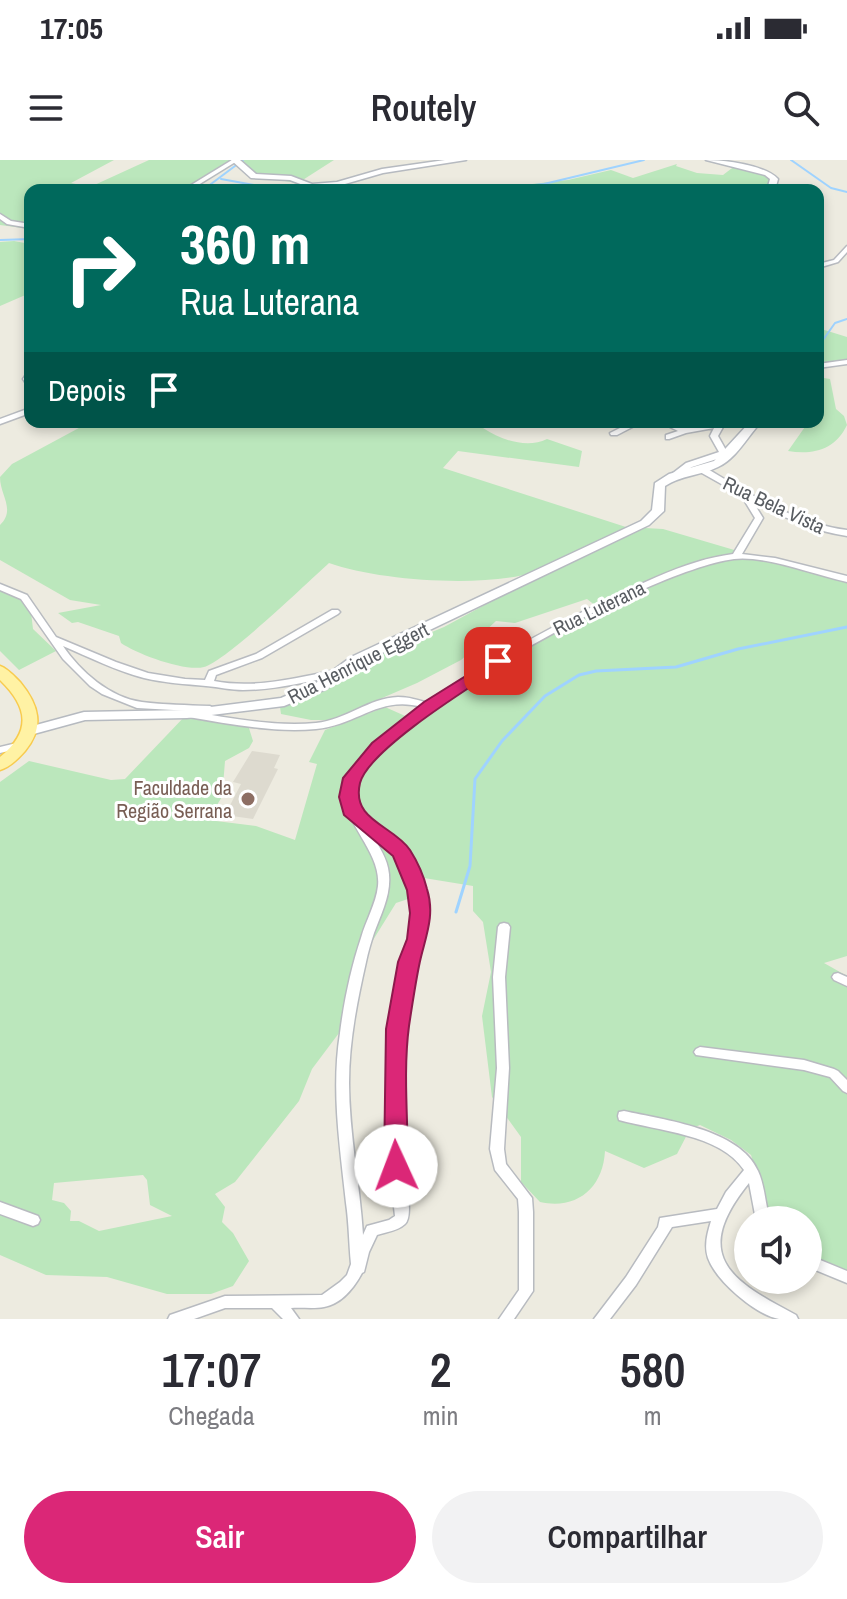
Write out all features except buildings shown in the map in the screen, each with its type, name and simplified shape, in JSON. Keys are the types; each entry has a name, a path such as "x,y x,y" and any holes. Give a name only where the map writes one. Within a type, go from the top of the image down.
{"main road":[{"path":"0,671 23,692 31,713 26,738 0,765"}],"street":[{"path":"329,184 377,171 462,160"},
{"path":"710,160 768,173 774,179 773,184"},
{"path":"197,184 237,162 254,176 291,178 301,184"},
{"path":"0,216 9,223 24,225"},
{"path":"824,264 836,261 847,248"},
{"path":"824,365 847,362"},
{"path":"0,422 24,412"},
{"path":"614,433 625,428"},
{"path":"677,428 684,431"},
{"path":"669,437 702,428"},
{"path":"676,475 689,465 723,452 714,436 718,428"},
{"path":"676,475 703,470 724,459 748,428"},
{"name":"Rua Bela Vista","path":"703,470 745,495 830,531 847,533"},
{"name":"Rua Henrique Eggert","path":"26,738 84,716 232,711 284,702 305,694 385,646 645,523 658,511 659,485 676,475"},
{"path":"745,495 759,518 737,555 847,579"},
{"name":"Rua Luterana","path":"354,815 348,797 352,778 361,764 430,706 520,647 557,627 699,562 737,555"},
{"path":"0,587 24,597 66,657 93,684 117,698 137,705 232,711"},
{"path":"209,683 209,677 218,669 259,656 335,612"},
{"path":"53,638 139,676 174,683 274,685 338,673"},
{"path":"187,714 308,727 335,722 387,700 414,700 430,706"},
{"path":"0,750 26,738"},
{"path":"354,815 380,856 384,879 349,1012 343,1056 347,1166 359,1268"},
{"path":"175,1319 225,1302 324,1301 346,1288 359,1268 372,1230 393,1225 402,1219 394,1147 396,1055 401,1000 418,939 421,913 418,890 402,852 354,815"},
{"path":"504,927 499,977 503,1068 497,1149 500,1166 525,1198 526,1291 506,1319"},
{"path":"700,1052 804,1065 834,1074 847,1088"},
{"path":"624,1116 705,1136 735,1152 752,1170 760,1206"},
{"path":"752,1170 726,1200 719,1214 710,1241 713,1260 750,1298 791,1319"},
{"path":"0,1208 33,1220"},
{"path":"601,1319 631,1281 665,1228 665,1222 719,1214"},
{"path":"822,1267 847,1277"},
{"path":"275,1301 292,1319"}],"shaded area":[{"name":"Faculdade da Região Serrana","path":"252,751 280,755 274,768 278,769 253,819 225,815 241,784 233,782"}],"green space":[{"path":"0,160 114,160 71,183 76,184 24,184 24,228 0,225"},
{"path":"149,160 334,160 298,183 259,177 239,164 230,164 193,184 97,184"},
{"path":"677,164 697,173 723,175 736,165 759,168 777,183 533,184 611,170 633,178"},
{"path":"0,242 24,243 24,296 0,306"},
{"path":"824,330 847,337 847,362 824,363"},
{"path":"824,378 830,379 836,409 844,416 847,425 836,440 822,449 788,451 804,428 824,428"},
{"path":"79,428 483,428 523,443 547,439 582,451 579,467 458,451 443,468 629,528 559,563 514,577 461,581 403,578 329,563 215,662 204,667 185,667 138,652 121,643 119,636 78,622 72,623 58,613 101,605 70,600 0,560 0,525 7,508 0,477 12,464"},
{"path":"645,528 663,529 778,563 847,576 847,956 824,963 847,976 847,1282 822,1273 822,1206 767,1206 751,1155 731,1140 700,1125 690,1129 677,1154 644,1168 605,1151 599,1176 586,1193 565,1203 540,1202 521,1182 521,1137 492,1097 482,1016 491,972 483,922 473,911 473,886 424,878 420,895 396,903 365,953 354,1013 312,1069 299,1101 235,1182 215,1194 225,1207 222,1222 233,1233 249,1261 233,1286 211,1294 167,1294 107,1277 46,1275 0,1255 0,782 29,761 111,780 125,779 186,715 248,725 253,741 249,748 225,761 223,786 226,790 208,820 256,826 295,840 317,764 309,762 325,730 385,707 412,719 525,649 601,610 587,599 515,623 496,621 481,635 482,642 461,660 417,683 331,720 281,714 280,707 310,699 367,659 444,627 516,588","holes":["143,1175 147,1180 150,1205 172,1216 99,1231 79,1221 70,1221 71,1211 64,1203 52,1200 54,1183"]},
{"path":"0,588 18,594 30,604 33,629 56,651 19,670 0,651"}],"waterway":[{"path":"211,184 243,160"},
{"path":"544,184 644,160"},
{"path":"791,160 831,188 847,192"},
{"path":"221,179 248,184"},
{"path":"0,240 24,239"},
{"path":"824,339 835,323 847,319"},
{"path":"456,912 470,866 475,779 502,741 545,696 579,675 596,671 676,667 738,649 847,627"}],"place":[{"name":"Faculdade da Região Serrana","path":"248,799"}],"route":[{"path":"396,1166 397,1029 421,913 418,890 402,852 354,815 348,797 352,778 361,764 379,747 430,706 498,661"}]}
